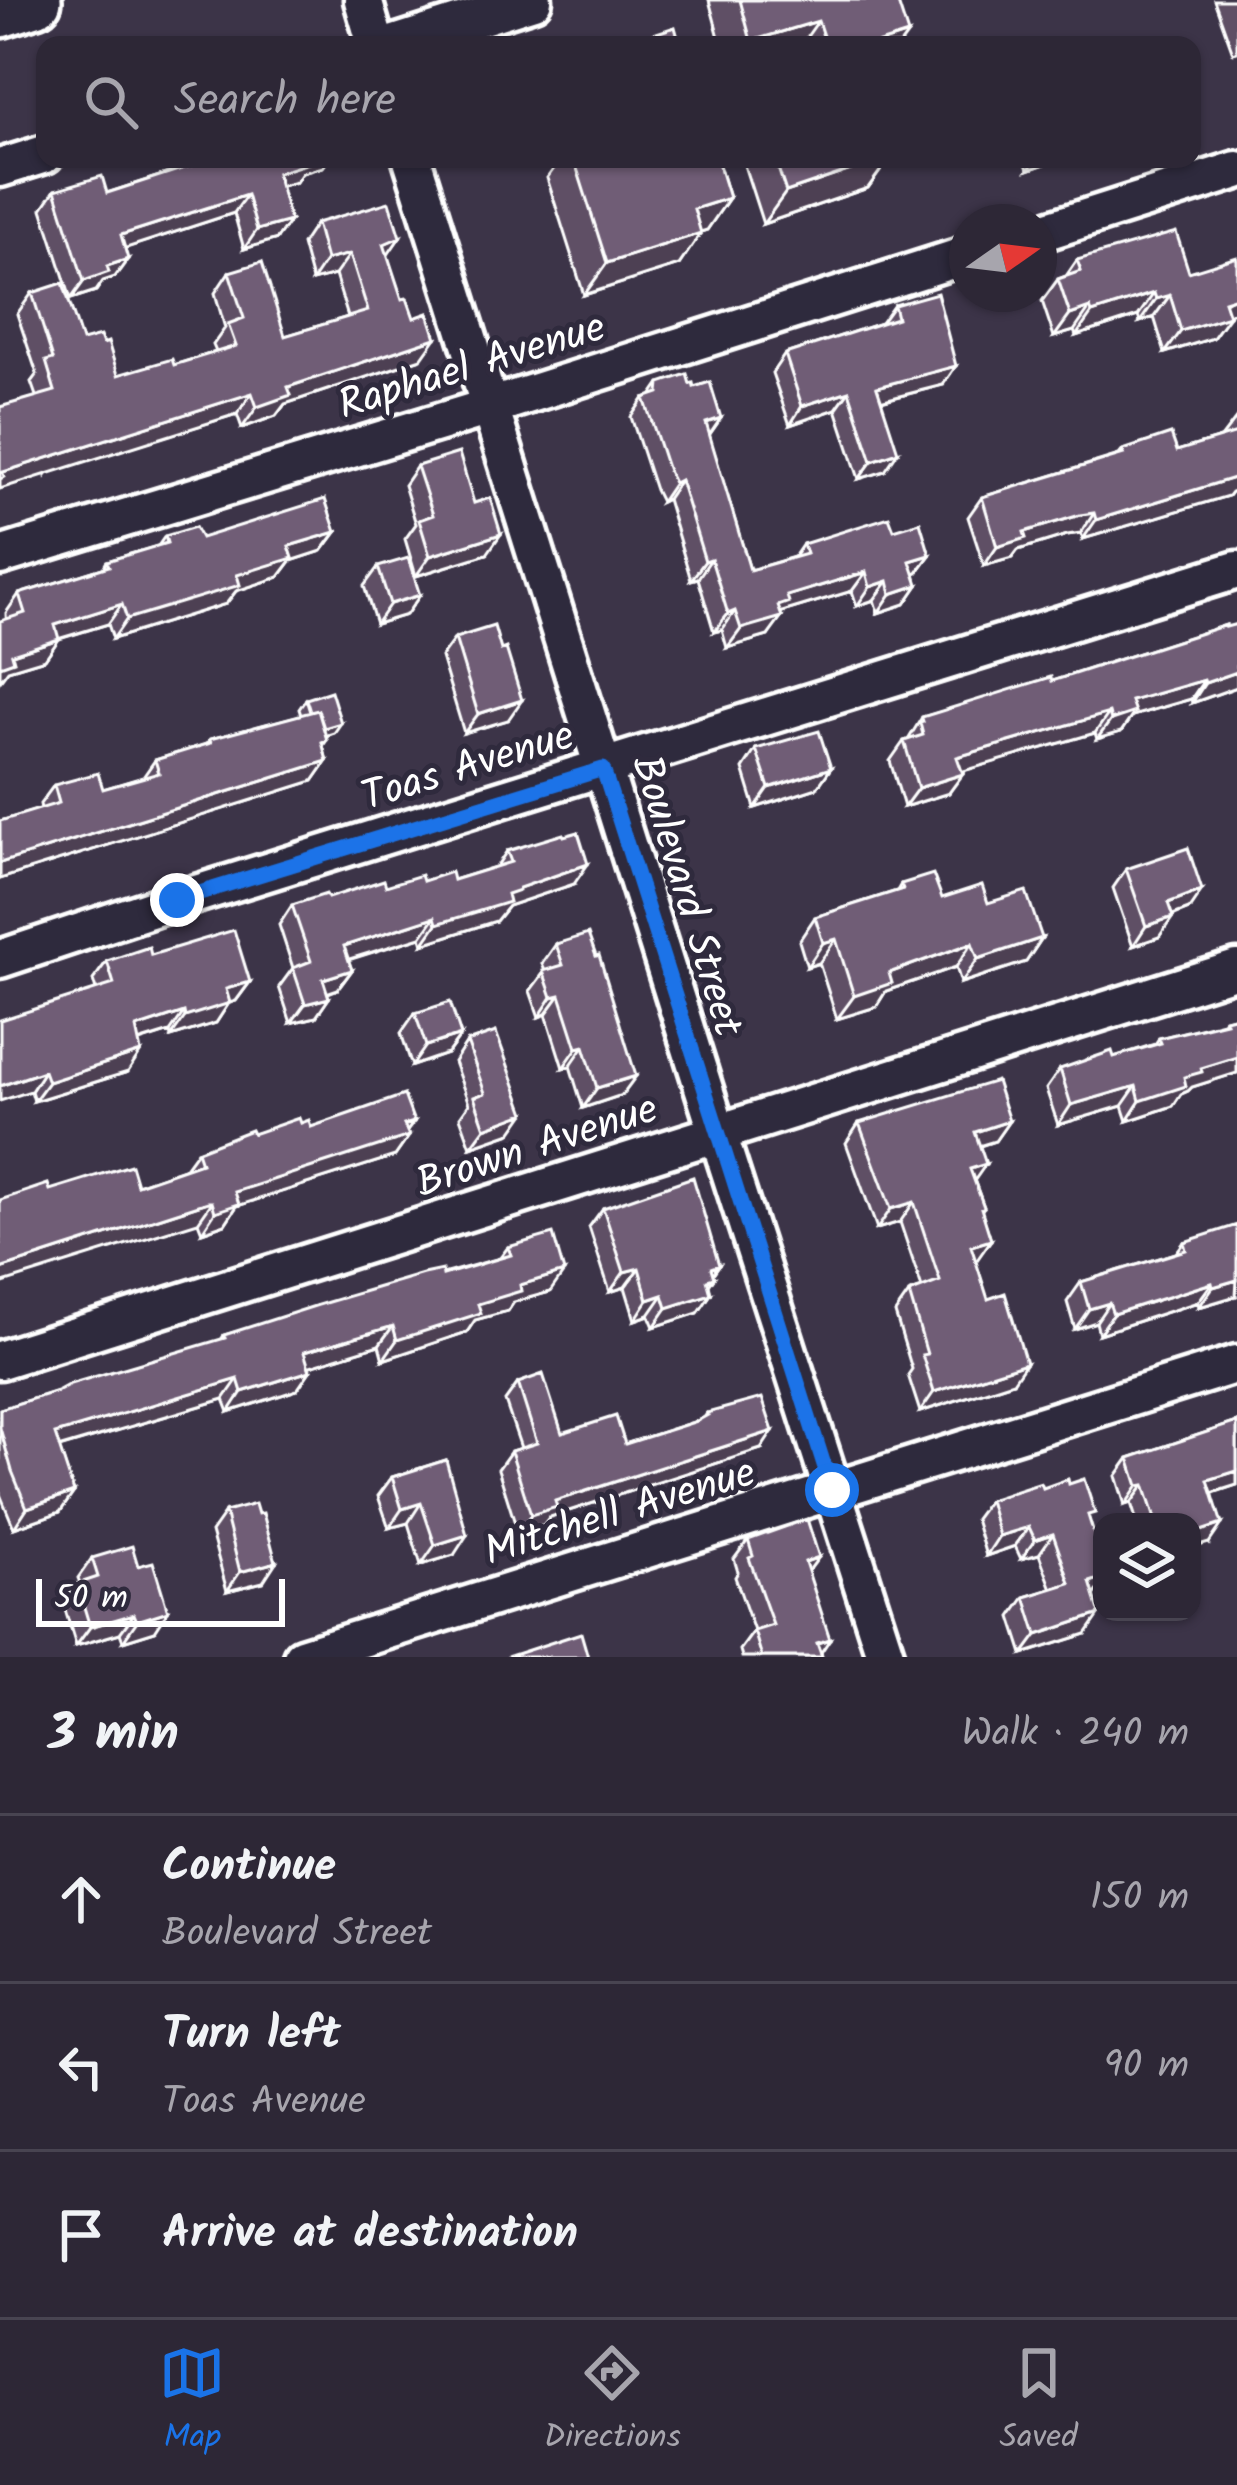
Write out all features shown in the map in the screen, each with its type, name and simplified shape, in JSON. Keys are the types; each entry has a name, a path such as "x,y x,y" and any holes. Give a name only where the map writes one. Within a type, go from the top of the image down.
{"street":[{"path":"0,11 35,0"},
{"path":"363,0 373,36"},
{"path":"420,36 533,0"},
{"path":"0,168 36,157"},
{"name":"Boulevard Street","path":"415,168 886,1657"},
{"path":"1057,227 1237,170"},
{"name":"Raphael Avenue","path":"0,556 949,261"},
{"name":"Toas Avenue","path":"0,959 1237,570"},
{"name":"Brown Avenue","path":"0,1360 1237,970"},
{"name":"Mitchell Avenue","path":"302,1657 1237,1364"}],"building":[{"path":"740,0 897,0 908,34 823,36 818,21 768,36 750,36"},
{"path":"675,27 678,36 648,36"},
{"path":"184,168 293,168 277,173 290,221 257,230 247,195 121,235 128,259 84,281 55,190 102,176 107,193"},
{"path":"577,168 720,168 729,198 694,209 701,233 607,263"},
{"path":"778,168 857,168 786,192"},
{"path":"389,202 400,237 384,244 402,299 407,298 414,318 428,313 436,338 288,387 291,395 257,407 252,393 3,472 0,479 0,407 55,391 46,361 53,359 32,293 63,283 82,341 100,336 103,344 108,342 118,375 172,359 174,365 236,346 228,324 244,318 229,272 262,262 285,336 368,311 350,254 326,260 316,223"},
{"path":"1176,232 1189,272 1237,257 1237,297 1224,301 1229,316 1181,331 1170,295 1156,299 1154,293 1092,313 1090,308 1070,315 1058,279 1081,271 1077,260"},
{"path":"937,293 956,366 877,387 898,452 872,461 849,391 802,406 785,354 897,318 894,305"},
{"path":"687,374 694,387 710,382 721,418 706,423 750,570 806,554 803,544 889,517 894,530 920,522 930,555 910,561 918,585 891,594 888,581 870,587 866,572 787,596 789,602 778,606 782,617 741,629 735,611 728,614 711,559 705,561 680,480 674,483 668,471 644,398 659,393 660,383"},
{"path":"1237,433 1237,477 1096,520 1094,513 1080,515 1024,532 1026,538 997,547 982,497 1124,454 1123,450 1171,434 1177,451"},
{"path":"459,453 474,503 490,498 501,534 430,556 419,520 433,515 417,466"},
{"path":"325,499 336,532 289,546 293,558 237,575 240,585 127,619 122,604 55,625 59,639 12,654 14,661 0,666 0,621 25,613 19,594 167,543 165,536 195,527 201,538"},
{"path":"408,558 420,595 390,604 378,567"},
{"path":"1237,624 1237,672 1131,701 1135,712 1111,720 1109,713 957,757 963,774 918,788 904,741 923,735 922,717"},
{"path":"494,626 522,700 478,714 455,638"},
{"path":"331,691 341,723 324,728 318,710 310,712 306,699"},
{"path":"318,710 327,740 322,742 327,761 0,863 0,821 59,803 54,785 98,773 103,789 159,773 155,760 211,743 210,739"},
{"path":"819,731 831,768 769,788 756,749"},
{"path":"578,832 588,864 519,888 507,894 509,902 437,924 435,917 344,946 352,970 323,979 329,998 305,1004 293,968 311,961 292,905 384,880 386,886 451,872 453,880 511,862 507,851"},
{"path":"1188,848 1202,890 1168,903 1173,917 1146,926 1126,869"},
{"path":"933,874 942,898 982,885 988,903 1026,891 1042,938 978,959 972,943 889,973 892,983 854,996 836,939 823,943 815,917 903,889 901,884"},
{"path":"234,930 250,982 226,989 230,1003 136,1028 141,1052 48,1082 44,1071 0,1086 0,1020 114,984 107,961 149,947 151,955"},
{"path":"588,934 599,955 636,1076 597,1088 584,1046 577,1048 560,995 552,997 543,971 563,965 556,944"},
{"path":"450,1002 461,1035 426,1046 415,1013"},
{"path":"1237,1016 1237,1057 1184,1077 1186,1086 1140,1101 1136,1086 1071,1105 1060,1069 1112,1051 1114,1057 1161,1043 1159,1038"},
{"path":"496,1032 525,1113 485,1128 474,1097 485,1093 467,1042"},
{"path":"996,1081 1009,1121 975,1132 986,1164 970,1169 991,1240 971,1246 988,1299 1005,1293 1026,1363 934,1392 909,1293 940,1281 914,1202 891,1209 859,1123"},
{"path":"404,1095 414,1122 404,1125 409,1136 235,1192 239,1204 215,1212 208,1202 0,1269 0,1200 131,1165 137,1185 201,1163 197,1151 251,1130 253,1134 299,1118 301,1123 309,1120 311,1127"},
{"path":"693,1177 719,1265 711,1268 714,1278 707,1280 711,1294 667,1308 663,1295 648,1300 639,1268 624,1272 603,1208"},
{"path":"1237,1225 1237,1280 1213,1287 1212,1283 1113,1314 1109,1303 1089,1309 1081,1282 1186,1250 1184,1242"},
{"path":"553,1234 564,1272 478,1304 481,1313 397,1340 393,1326 304,1352 310,1371 242,1392 238,1379 55,1434 74,1492 27,1508 0,1428 0,1409 318,1305 423,1274 442,1270 443,1275 511,1255 508,1247"},
{"path":"543,1374 562,1433 616,1416 625,1444 762,1398 773,1431 555,1501 557,1507 531,1515 511,1451 537,1443 518,1383"},
{"path":"1237,1422 1237,1471 1208,1480 1222,1524 1201,1531 1201,1513 1153,1513 1129,1458"},
{"path":"446,1460 467,1535 435,1545 421,1503 402,1509 392,1477"},
{"path":"1084,1479 1095,1513 1088,1515 1093,1531 1093,1616 1037,1635 1025,1597 1070,1583 1053,1534 1035,1540 1029,1527 999,1536 989,1500 1041,1483 1043,1488"},
{"path":"255,1504 258,1514 263,1513 276,1562 240,1572 225,1512"},
{"path":"807,1519 819,1557 805,1562 830,1639 817,1643 822,1657 762,1657 754,1631 773,1625 749,1558 753,1556 748,1540"},
{"path":"132,1546 138,1566 153,1562 168,1611 137,1621 134,1614 90,1627 77,1584 98,1577 92,1558"},
{"path":"581,1633 588,1657 507,1657"}],"route":[{"path":"177,900 603,769 832,1490"}]}
